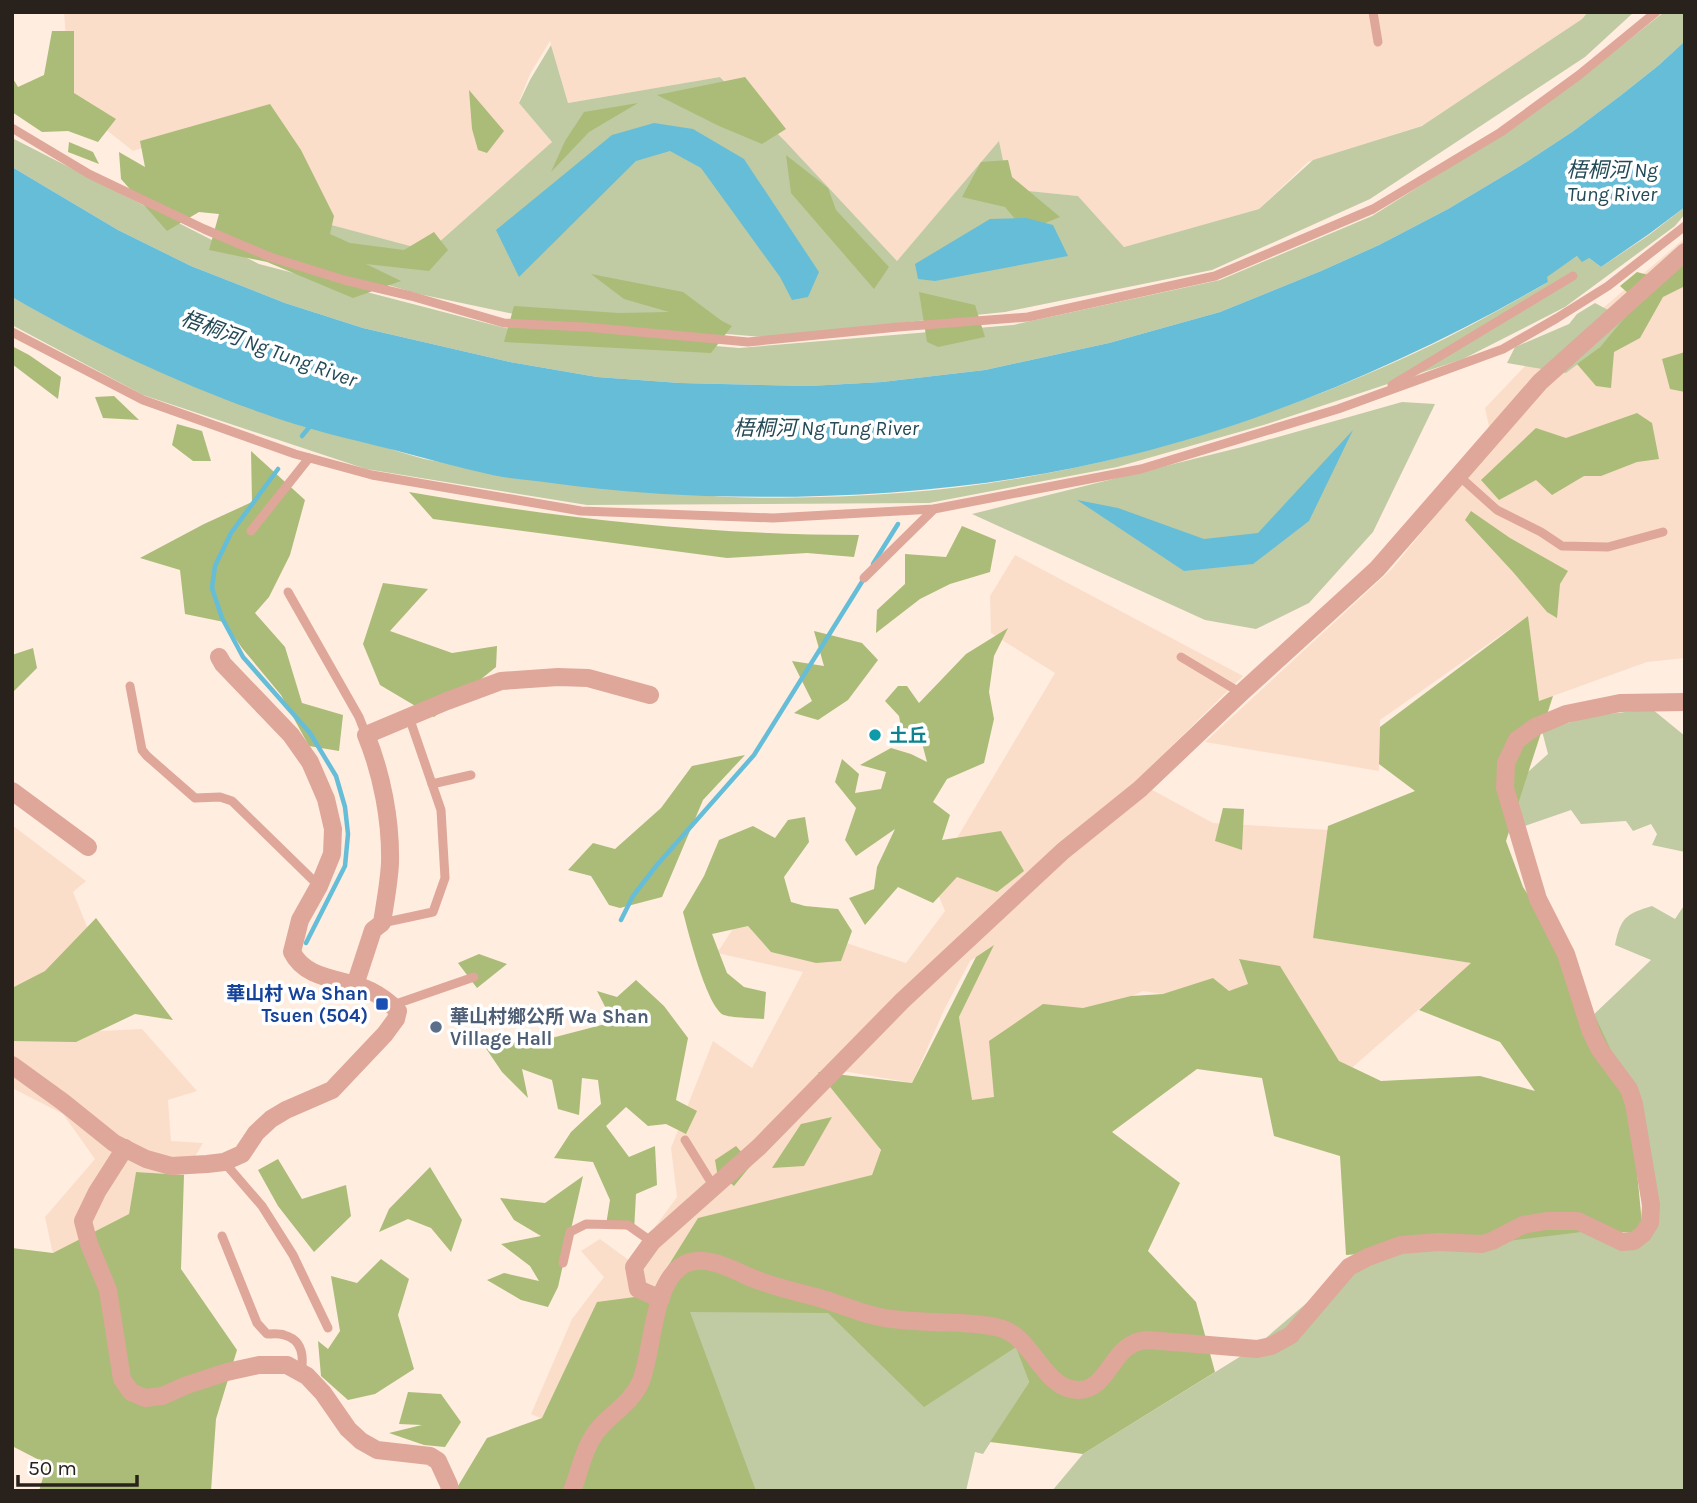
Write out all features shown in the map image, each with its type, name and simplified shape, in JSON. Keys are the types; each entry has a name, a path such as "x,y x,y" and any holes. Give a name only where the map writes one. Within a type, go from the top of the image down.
{"street":[{"path":"661,1299 638,1289 634,1267 652,1242 758,1147 902,1001 1054,860 1140,789 1377,569 1540,382 1685,253"},
{"path":"12,1065 114,1143 146,1159 171,1166 224,1162 242,1154 271,1119 285,1110 332,1090 396,1019 398,1011 393,1005 370,990 313,973 296,961 292,952 300,920 319,886 332,854 333,829 326,799 310,762 290,735 219,657"},
{"path":"355,985 367,943 373,930 382,923 390,863 387,814 373,752 366,735 500,681 588,678 650,695"},
{"path":"572,1491 582,1457 593,1436 628,1400 638,1385 645,1366 654,1320 668,1281 677,1269 689,1262 708,1261 765,1283 873,1316 986,1325 1004,1329 1020,1339 1053,1379 1064,1387 1080,1390 1096,1384 1126,1347 1136,1341 1257,1349 1278,1343 1302,1325 1349,1267 1401,1245 1439,1242 1482,1244 1524,1225 1546,1220 1578,1221 1622,1242 1634,1241 1650,1223 1651,1205 1634,1104 1629,1089 1600,1050 1591,1032 1566,954 1538,898 1505,789 1506,763 1517,740 1535,727 1566,714 1620,703 1685,702"},
{"path":"12,791 88,847"},
{"path":"125,1148 97,1192 83,1222 108,1290 122,1379 131,1392 145,1398 162,1396 227,1372 259,1365 287,1365 307,1376 323,1393 348,1429 361,1441 377,1450 430,1456 438,1461 450,1485 450,1491"}],"lane":[{"path":"1373,12 1378,42"},
{"path":"12,128 89,174 204,229 270,257 344,280 504,323 585,327 748,342 1027,317 1215,276 1373,209 1501,132 1579,75 1656,12"},
{"path":"12,332 143,400 295,454 372,475 581,511 773,518 934,509 1141,469 1338,410 1503,349 1608,286 1685,226"},
{"path":"1374,396 1573,276"},
{"path":"251,531 309,458"},
{"path":"1458,476 1497,510 1562,546 1608,547 1663,532"},
{"path":"864,578 934,509"},
{"path":"288,592 359,717 366,735"},
{"path":"1181,657 1241,693"},
{"path":"130,686 142,750 147,756 195,798 220,797 232,801 319,886"},
{"path":"382,923 433,912 445,878 441,810 409,717"},
{"path":"432,784 471,775"},
{"path":"393,1005 474,977"},
{"path":"685,1140 713,1187"},
{"path":"224,1162 262,1206 293,1255 328,1328"},
{"path":"563,1263 570,1231 586,1224 628,1225 652,1242"},
{"path":"222,1236 257,1323 267,1334 285,1335 295,1340 302,1349 301,1373"}],"shaded area":[{"path":"64,12 1588,12 1582,19 1427,124 1308,162 1259,209 1124,247 1078,196 1009,189 999,142 897,261 721,77 568,103 550,41 530,74 519,102 552,142 429,251 331,225 268,109 133,151 48,84 68,69"},
{"path":"1685,238 1685,658 1647,662 1539,701 1528,616 1380,720 1379,771 1205,742 1392,569 1493,444 1485,408 1548,342 1582,326"},
{"path":"1015,555 1243,676 1136,781 1213,823 1329,830 1313,938 1472,963 1347,1072 1275,976 1239,960 1248,984 1235,996 1213,978 1173,996 1143,991 1088,1017 994,1098 965,1101 959,1017 975,984 976,957 970,961 945,1008 912,1083 826,1068 881,1151 868,1185 698,1218 650,1296 552,1423 531,1414 572,1319 604,1277 581,1251 600,1239 630,1261 677,1197 671,1148 713,1041 752,1068 803,972 717,953 746,909 906,963 945,911 932,880 1055,673 991,633 990,596"},
{"path":"12,825 86,881 73,892 97,951 12,989"},
{"path":"12,1011 16,1035 142,1029 197,1091 168,1100 171,1141 203,1143 184,1175 136,1172 129,1214 54,1259 45,1217 95,1159 63,1114 12,1088"}],"green space":[{"path":"1588,12 1634,12 1585,57 1370,199 1212,270 1005,312 762,337 528,317 419,294 289,256 324,223 429,251 552,142 519,103 551,45 568,103 720,77 785,141 897,261 999,141 1009,189 1078,196 1124,247 1259,209 1313,160 1422,126 1582,19"},
{"path":"1664,12 1685,12 1685,41 1659,65 1572,132 1520,166 1448,209 1379,245 1220,312 1109,343 985,370 882,382 809,386 680,383 597,377 510,362 363,328 285,303 191,266 118,230 12,167 12,138 259,264 505,328 739,348 1013,325 1220,280 1372,216 1493,140 1573,84"},
{"path":"52,31 74,31 74,93 116,119 98,142 68,131 42,132 12,112 12,77 18,87 44,75"},
{"path":"745,77 786,129 762,144 657,95"},
{"path":"469,90 504,131 487,153 478,150 472,129"},
{"path":"638,103 589,132 551,172 565,141 584,112"},
{"path":"270,104 301,150 334,216 330,234 350,243 404,250 434,232 448,250 429,271 366,264 401,281 353,298 267,262 209,250 219,214 199,212 167,231 121,179 119,152 145,167 140,141"},
{"path":"69,142 93,152 99,164 68,152"},
{"path":"786,155 828,188 836,210 889,267 874,289 791,193"},
{"path":"1008,160 1012,177 1060,217 1025,231 1005,207 962,197 981,162"},
{"path":"1685,207 1685,214 1675,226 1565,307 1463,359 1267,424 1117,467 929,503 587,505 366,469 143,395 12,325 12,297 80,334 188,384 424,459 719,496 807,498 885,494 962,487 1038,475 1135,454 1231,426 1325,391 1450,336 1548,282 1546,277 1577,256 1589,258 1601,267"},
{"path":"1685,246 1685,286 1663,297 1640,338 1614,352 1611,388 1596,386 1577,364 1600,347 1638,302 1620,286 1637,272 1652,276"},
{"path":"591,274 683,292 732,326 711,353 504,342 514,306 619,313 669,312 624,299"},
{"path":"919,292 975,305 985,337 938,347 927,342"},
{"path":"1595,303 1625,319 1600,347 1566,373 1507,363 1515,347 1569,324 1577,314"},
{"path":"12,346 61,377 58,399 12,364"},
{"path":"1685,352 1685,392 1670,389 1662,359"},
{"path":"114,396 139,420 103,418 95,397"},
{"path":"1402,402 1435,404 1373,532 1309,603 1256,629 1205,620 972,514 1242,447"},
{"path":"1637,413 1652,423 1659,459 1637,462 1601,476 1584,476 1552,495 1536,480 1499,500 1481,480 1536,428 1566,438"},
{"path":"177,424 202,431 211,461 193,461 172,445"},
{"path":"251,451 305,500 290,555 269,597 255,613 285,647 302,703 343,715 339,751 309,746 281,695 224,622 185,614 180,570 140,558 252,502"},
{"path":"409,492 521,510 633,523 746,532 859,535 854,557 807,553 727,558 433,519"},
{"path":"1471,511 1510,538 1568,571 1560,584 1557,618 1547,612 1465,520"},
{"path":"962,526 996,540 990,572 950,584 920,599 876,633 877,610 905,584 905,554 946,557"},
{"path":"383,583 428,589 390,631 452,653 497,646 496,667 434,717 380,685 363,644"},
{"path":"1528,616 1539,701 1553,696 1506,841 1523,887 1566,954 1629,1089 1643,1234 1598,1230 1482,1244 1346,1255 1340,1156 1274,1136 1262,1078 1197,1069 1112,1132 1180,1183 1148,1251 1196,1302 1215,1372 1083,1454 990,1442 1029,1382 1016,1347 924,1407 828,1313 690,1312 756,1491 455,1491 487,1438 542,1418 597,1302 650,1295 698,1218 872,1175 881,1150 818,1072 912,1083 976,957 994,945 959,1017 972,1100 994,1097 989,1041 1043,1004 1083,1008 1131,996 1163,994 1213,978 1229,991 1248,984 1239,959 1280,966 1339,1061 1381,1081 1480,1076 1535,1091 1500,1042 1419,1010 1471,963 1313,938 1328,826 1415,791 1379,764 1380,727"},
{"path":"1008,628 994,656 989,692 994,719 984,763 947,779 933,802 950,815 942,840 1001,831 1024,871 997,892 957,877 933,903 898,887 865,925 849,898 874,889 877,867 895,829 856,856 845,840 856,808 835,782 842,759 859,774 855,793 881,789 886,772 860,765 891,748 927,762 922,743 902,732 899,716 885,701 898,686 907,686 919,703 966,654"},
{"path":"814,631 862,643 878,660 848,700 818,720 794,713 812,701 792,661 824,666"},
{"path":"33,648 37,668 12,693 12,655"},
{"path":"1652,709 1685,736 1685,852 1652,845 1657,834 1651,824 1633,831 1626,821 1581,824 1571,810 1522,827 1511,787 1548,754 1542,731 1590,716"},
{"path":"745,755 703,800 662,897 620,908 609,905 591,876 568,870 593,843 615,849 661,808 692,766"},
{"path":"1223,808 1244,809 1242,850 1215,841"},
{"path":"805,817 809,842 784,877 791,902 838,909 852,931 841,961 816,963 771,952 748,926 712,934 727,973 744,987 766,992 764,1019 724,1015 711,999 705,984 683,912 704,876 719,840 753,826 775,838 788,820"},
{"path":"1685,904 1685,1491 1052,1491 1083,1454 1254,1348 1349,1267 1368,1257 1553,1223 1622,1242 1643,1234 1639,1130 1588,1020 1651,960 1615,945 1622,922 1630,914 1652,906 1675,919"},
{"path":"96,918 173,1020 135,1014 76,1042 12,1041 12,988 45,971"},
{"path":"479,954 507,964 477,988 458,963"},
{"path":"636,980 664,1006 688,1038 676,1100 697,1111 686,1134 666,1124 648,1126 626,1107 606,1126 629,1157 655,1146 657,1185 636,1194 634,1231 606,1225 610,1200 593,1162 554,1158 571,1132 601,1104 598,1080 582,1078 579,1115 558,1109 552,1080 522,1069 528,1098 502,1072 483,1044 540,1041 613,1022 597,991 617,997"},
{"path":"832,1117 804,1166 772,1168 801,1124"},
{"path":"736,1146 752,1164 734,1186 717,1172 715,1160"},
{"path":"278,1159 302,1199 346,1185 351,1216 314,1252 278,1206 258,1170"},
{"path":"430,1167 462,1220 451,1252 431,1228 408,1219 379,1232 389,1209"},
{"path":"136,1172 184,1175 181,1269 237,1350 216,1419 211,1491 39,1491 47,1464 12,1446 12,1248 53,1253 129,1214"},
{"path":"583,1176 558,1287 548,1307 521,1300 487,1280 504,1273 539,1281 530,1266 501,1244 541,1236 514,1220 500,1198 545,1203"},
{"path":"381,1259 409,1279 398,1315 414,1369 375,1394 348,1400 321,1376 318,1341 328,1349 340,1331 331,1276 357,1283"},
{"path":"686,1297 829,1301 1017,1347 1029,1382 983,1454 975,1452 966,1491 742,1491 698,1351"},
{"path":"408,1392 441,1394 461,1422 445,1447 424,1445 389,1433 422,1425 399,1424"}],"water":[{"name":"梧桐河 Ng Tung River","path":"1685,41 1685,207 1601,267 1589,258 1582,262 1577,256 1547,277 1548,282 1499,309 1398,360 1293,404 1186,440 1131,455 1025,477 920,490 759,497 642,492 500,476 328,433 262,413 134,361 12,297 12,167 118,230 191,266 285,303 363,328 510,362 597,377 680,383 809,386 882,382 985,370 1109,343 1220,312 1379,245 1448,209 1572,132 1659,65"},
{"path":"654,123 693,129 744,159 819,272 808,297 792,300 780,277 701,168 670,151 636,161 519,277 496,230 612,135"},
{"path":"1026,218 1053,225 1068,256 935,281 918,279 915,264 990,219"},
{"path":"1353,430 1309,521 1253,564 1184,571 1077,500 1118,508 1204,539 1258,533"}],"waterway":[{"path":"302,436 311,425"},
{"path":"278,469 231,533 215,566 212,588 222,618 243,657 310,733 336,776 345,807 348,834 345,866 306,943"},
{"path":"873,564 898,524"},
{"path":"621,920 633,896 657,865 754,755 865,577"}],"place":[{"name":"土丘","path":"875,735"},
{"name":"華山村 Wa Shan Tsuen (504)","path":"382,1004"},
{"name":"華山村鄉公所 Wa Shan Village Hall","path":"436,1027"}]}
